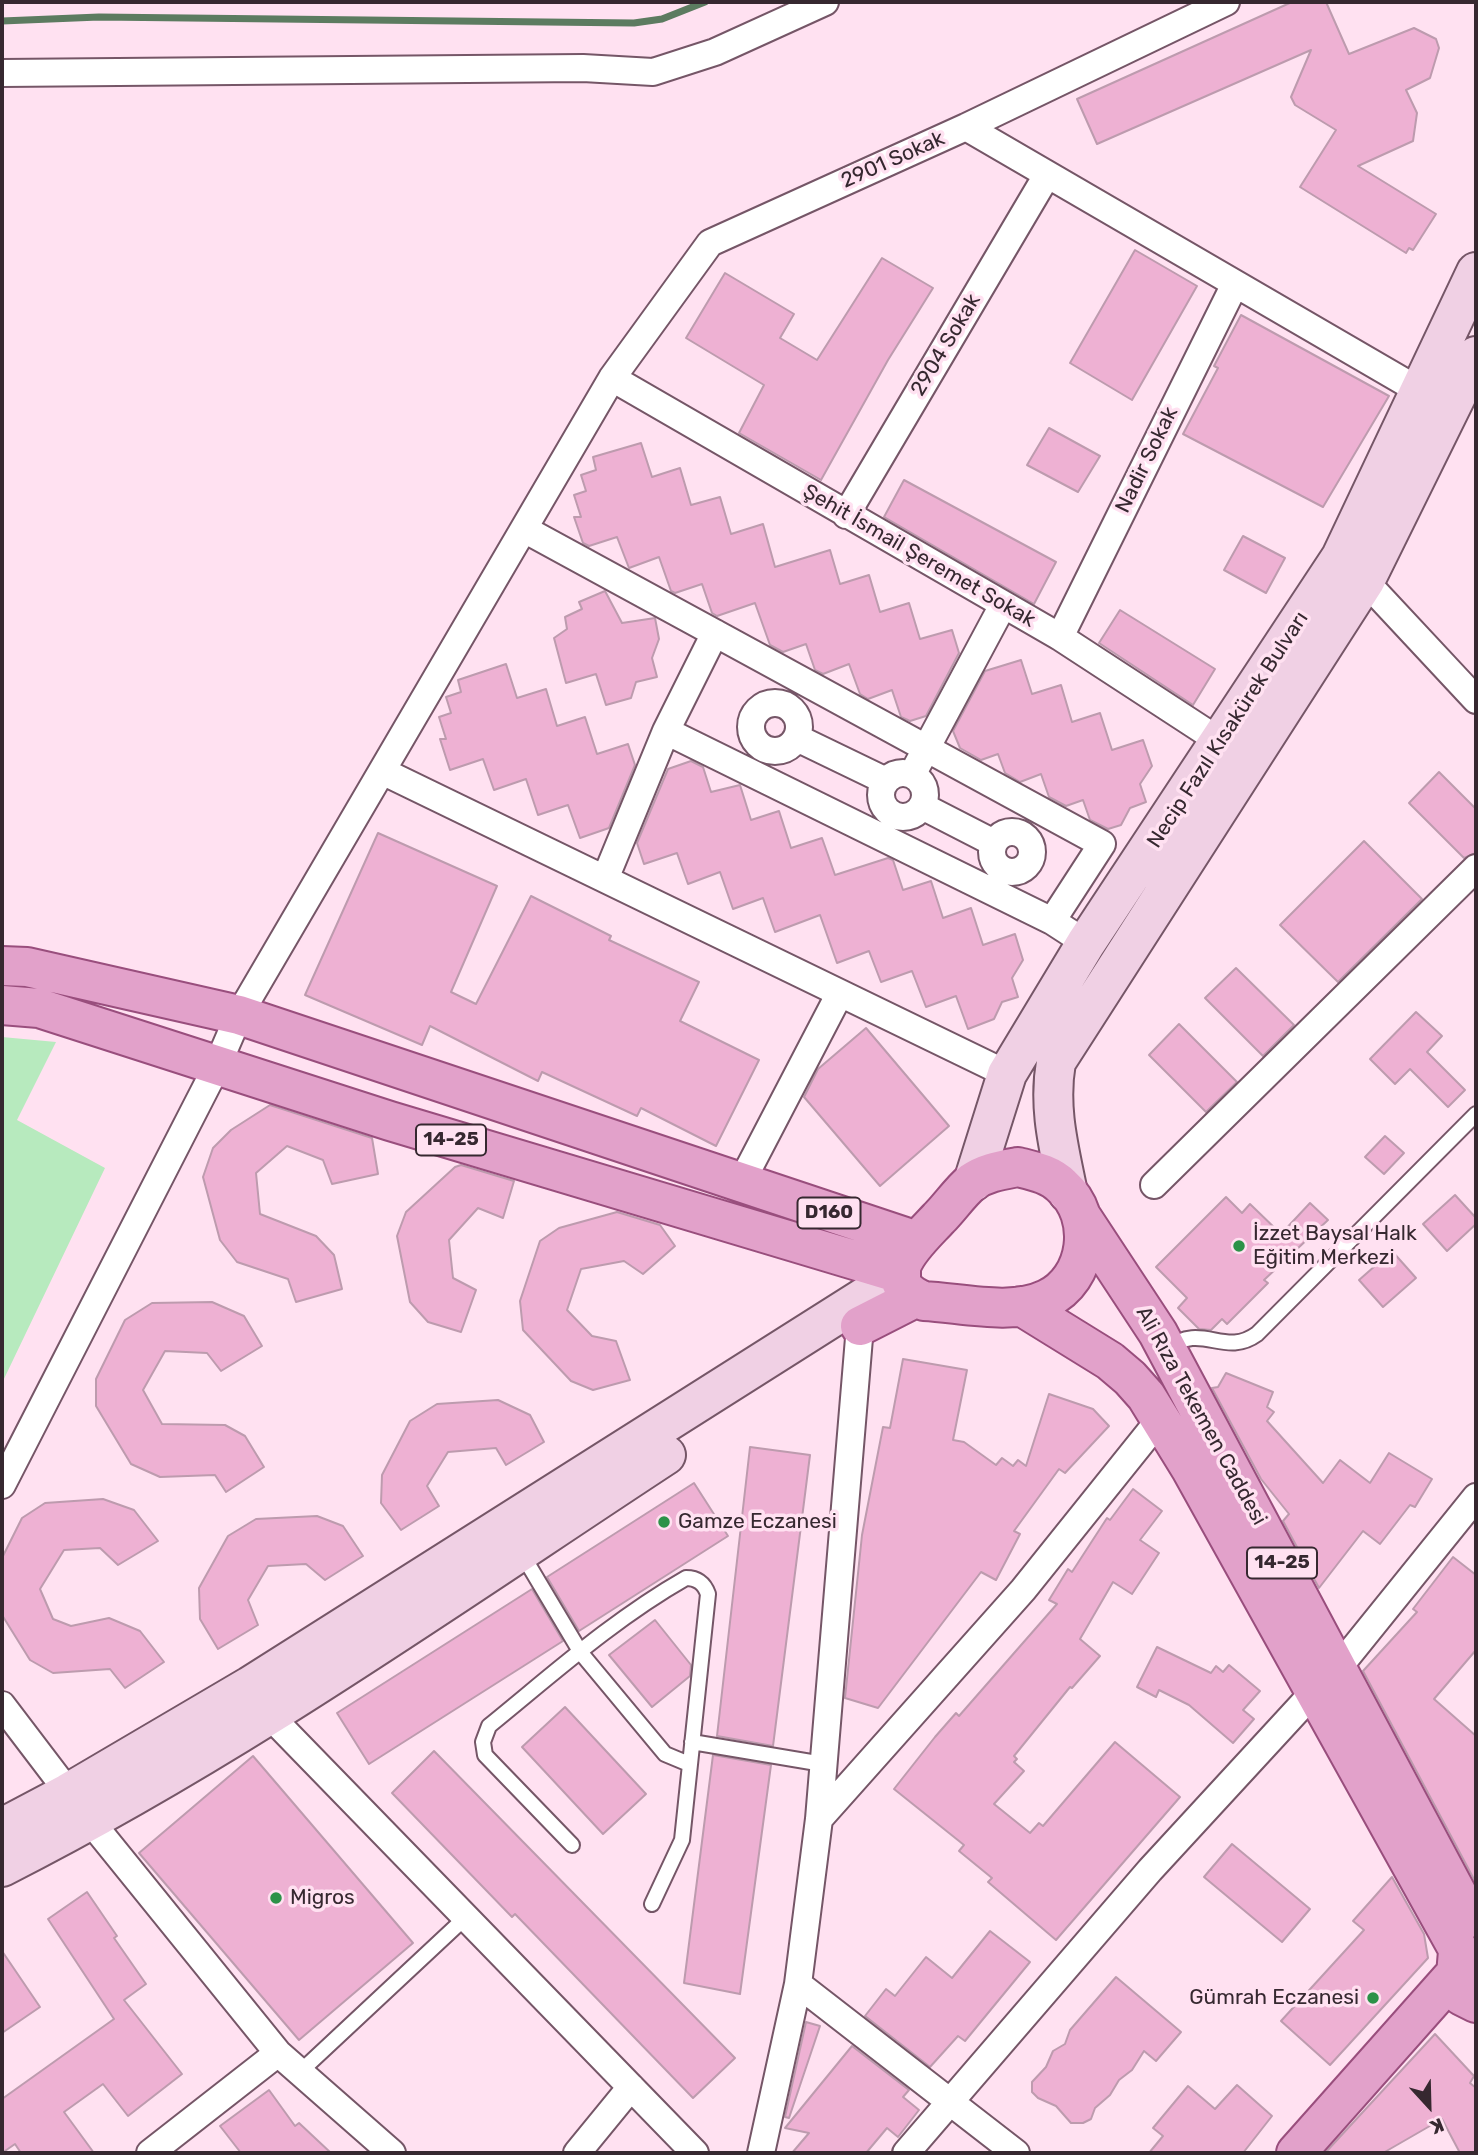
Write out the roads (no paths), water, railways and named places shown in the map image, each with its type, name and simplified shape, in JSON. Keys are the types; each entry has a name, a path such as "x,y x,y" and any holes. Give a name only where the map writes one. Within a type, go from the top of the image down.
{"main road":[{"name":"Necip Fazıl Kısakürek Bulvarı","path":"973,1182 1007,1074 1086,943 1221,742 1341,556 1476,272"},
{"name":"Necip Fazıl Kısakürek Bulvarı","path":"1074,1204 1052,1116 1051,1091 1056,1062 1365,581 1476,356"},
{"name":"14-25","path":"2,966 27,967 239,1015 741,1183"},
{"name":"14-25","path":"2,1005 39,1008 217,1066 911,1271 925,1301 1021,1306 1048,1299 1066,1286 1078,1268 1084,1247 1074,1204 1042,1173 1018,1167 995,1171 973,1182 911,1271 859,1326"},
{"name":"D160","path":"741,1183 911,1271"},
{"name":"Ali Rıza Tekemen Caddesi","path":"1074,1204 1166,1349 1326,1680 1467,1952"},
{"path":"2,1828 79,1807 270,1716 512,1539 911,1271"},
{"name":"Ali Rıza Tekemen Caddesi","path":"1021,1306 1110,1361 1146,1396 1326,1680"},
{"path":"2,1867 79,1807 250,1686 512,1539 859,1326"},
{"path":"1296,2153 1467,1952"}],"street":[{"path":"2,73 583,68 653,72 715,52 825,2"},
{"name":"2901 Sokak","path":"4,1474 217,1066 239,1015 612,378 710,243 966,127 1226,2"},
{"path":"966,127 1420,391"},
{"name":"2904 Sokak","path":"846,515 1047,175"},
{"name":"Nadir Sokak","path":"1060,637 1235,284"},
{"name":"Şehit İsmail Şeremet Sokak","path":"612,378 1060,637 1221,742"},
{"path":"524,529 1102,844 1052,921"},
{"path":"1365,581 1476,700"},
{"path":"912,775 1003,605"},
{"path":"605,879 666,731 715,633"},
{"path":"791,708 813,686"},
{"path":"767,704 783,704 791,708 800,723 797,738 787,749 765,750 754,740 751,731 754,715 767,704"},
{"path":"666,731 756,776 1012,872 1029,862 1031,848 1020,834"},
{"path":"797,738 886,781"},
{"path":"756,776 765,750"},
{"path":"382,771 1007,1074"},
{"path":"884,824 882,802 886,781 898,774 912,775 923,785 922,806"},
{"path":"884,824 904,817 922,806"},
{"path":"922,806 993,866 1052,921 1086,943"},
{"path":"1020,834 1031,806"},
{"path":"993,866 1002,834 1020,834"},
{"path":"1154,1185 1476,868"},
{"path":"741,1183 840,993"},
{"path":"761,2153 798,1984 819,1819 859,1326"},
{"path":"819,1819 1023,1590 1160,1418"},
{"path":"906,2153 1150,1870 1326,1680 1476,1497"},
{"path":"2,1705 79,1807 278,2053 392,2153"},
{"path":"270,1716 695,2153"},
{"path":"798,1984 1016,2153"},
{"path":"150,2153 278,2053"},
{"path":"578,2153 631,2087"}],"lane":[{"path":"1166,1349 1185,1337 1200,1336 1231,1345 1256,1334 1476,1114"},
{"path":"512,1539 581,1653 665,1754 689,1764"},
{"path":"572,1845 485,1755 483,1742 489,1726 581,1653 599,1635 646,1601 685,1578 700,1581 708,1594 682,1840 653,1904"},
{"path":"692,1742 823,1764"},
{"path":"300,2072 466,1917"}],"waterway":[{"path":"2,21 99,17 634,23 662,19 705,2"}],"place":[{"name":"İzzet Baysal Halk Eğitim Merkezi","path":"1239,1246"},
{"name":"Gamze Eczanesi","path":"664,1522"},
{"name":"Migros","path":"276,1898"},
{"name":"Gümrah Eczanesi","path":"1373,1998"}]}
